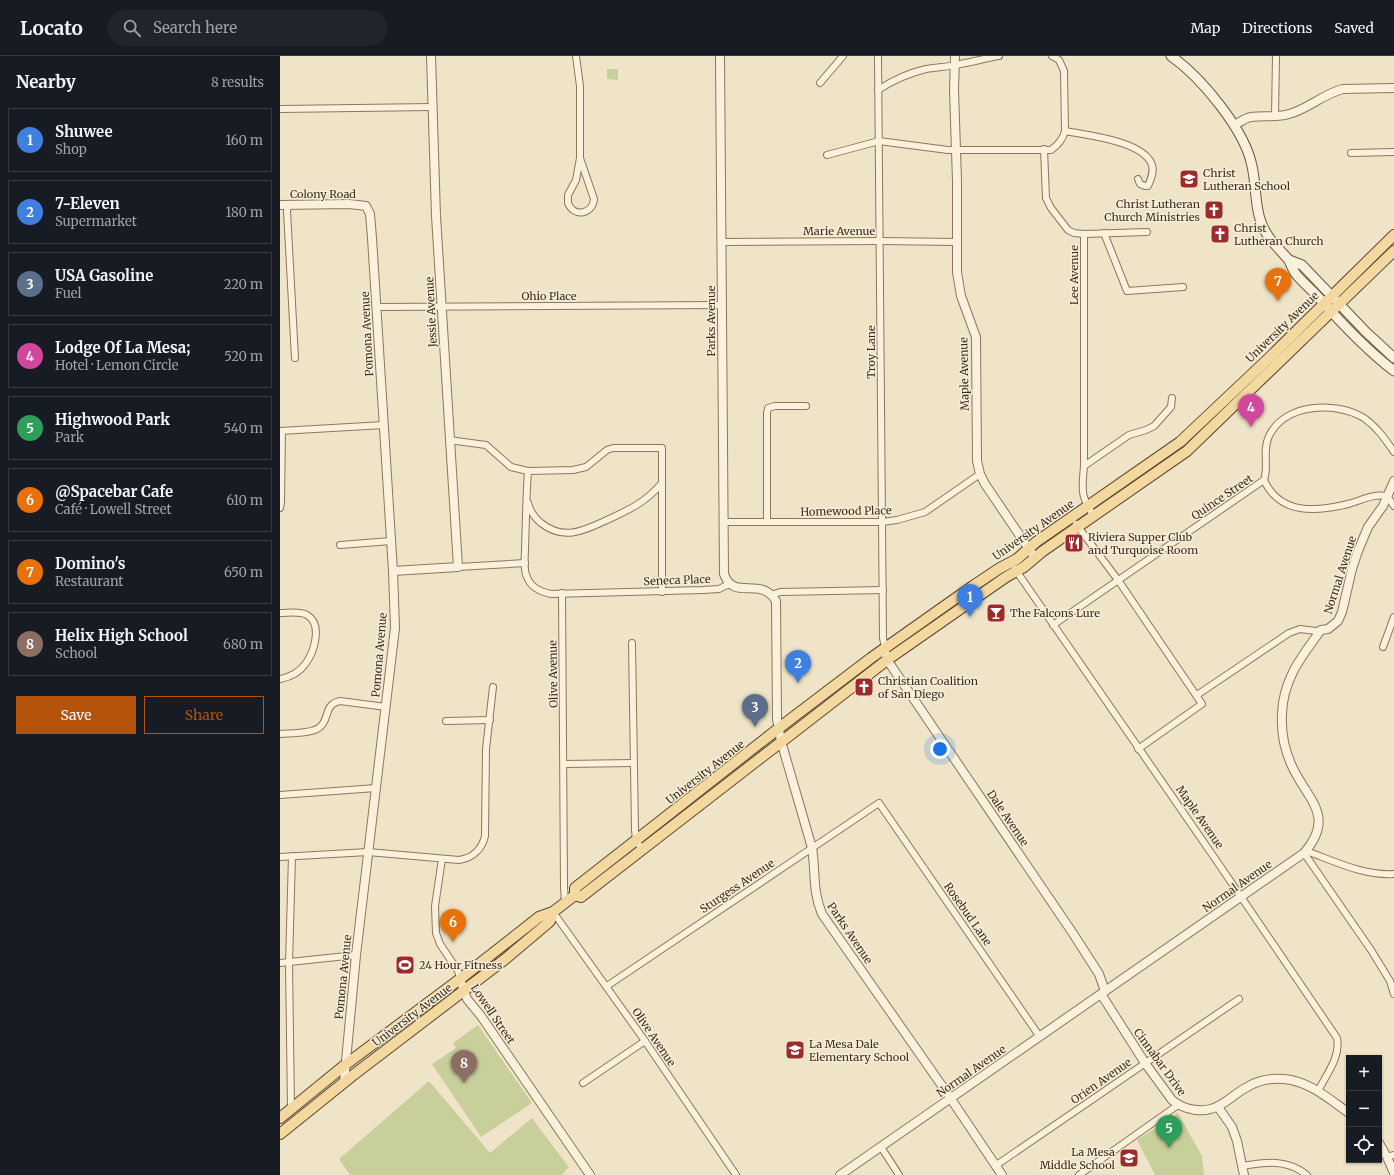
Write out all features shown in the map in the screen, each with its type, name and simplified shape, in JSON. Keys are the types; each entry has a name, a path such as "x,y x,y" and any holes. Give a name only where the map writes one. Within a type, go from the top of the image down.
{"main road":[{"path":"1176,58 1199,82 1235,125 1252,164 1257,210 1265,232 1289,260 1294,272 1331,312 1375,356 1394,371"},
{"name":"University Avenue","path":"575,895 575,888 779,728 885,648 972,586 1017,559 1028,549 1072,517 1180,442 1268,359 1394,235"},
{"name":"University Avenue","path":"575,895 581,897 887,660 991,587 1017,572 1078,526 1187,451 1394,251"},
{"path":"1289,260 1302,265 1376,343 1394,358"},
{"name":"University Avenue","path":"280,1118 345,1065 460,980 539,917 553,912 575,895"},
{"name":"University Avenue","path":"280,1134 344,1082 463,991 548,923 553,912"}],"street":[{"name":"Jessie Avenue","path":"431,56 436,216 458,567"},
{"path":"576,56 580,86 580,158 576,180 568,195 568,203 571,209 580,213 589,210 593,205 594,199 580,158"},
{"name":"Parks Avenue","path":"720,56 722,140 724,574 729,584"},
{"path":"820,83 843,56"},
{"name":"Troy Lane","path":"878,56 882,522 885,648"},
{"name":"Maple Avenue","path":"955,56 954,90 958,282 961,296 976,340 976,450 980,474 985,484 1035,558"},
{"path":"878,90 893,81 912,73 927,69 955,66 983,58 1000,56"},
{"path":"826,155 878,142 956,150 1051,150 1057,146 1064,136 1065,131 1064,71 1059,60 1052,56"},
{"path":"1275,116 1276,56"},
{"path":"1235,125 1251,117 1288,115 1300,111 1335,91 1343,89 1394,88"},
{"path":"280,109 432,107"},
{"path":"1065,131 1123,143 1142,153 1149,159 1152,165 1153,173 1148,186 1140,184 1138,179"},
{"name":"Lee Avenue","path":"1044,149 1046,198 1051,208 1068,230 1074,233 1084,234 1084,466 1082,494 1094,516"},
{"path":"1351,152 1394,152"},
{"name":"Colony Road","path":"284,205 350,204 366,206"},
{"path":"284,205 287,216 295,358"},
{"name":"Pomona Avenue","path":"344,1082 356,955 394,628 393,571 377,307 370,214 366,206"},
{"path":"1084,234 1147,232"},
{"path":"1104,233 1127,291 1183,287"},
{"name":"Marie Avenue","path":"722,242 958,242"},
{"name":"Ohio Place","path":"377,307 722,305"},
{"path":"1084,466 1129,435 1154,426 1171,407 1172,398"},
{"path":"767,522 766,413 768,408 775,406 806,406"},
{"path":"1394,452 1376,427 1357,414 1336,408 1321,407 1305,410 1284,419 1272,432 1266,446 1267,473 1264,480 1270,492 1278,500 1288,505 1304,509 1348,504 1377,494 1387,496 1394,506"},
{"path":"280,508 281,431 384,425"},
{"path":"449,440 486,445 511,467 528,471 573,470 586,467 607,450 613,448 662,448 662,592"},
{"path":"528,471 526,500 526,576 532,585 541,592 551,594 562,593"},
{"name":"Homewood Place","path":"724,522 882,522 898,520 925,512 980,474"},
{"name":"Quince Street","path":"1053,624 1264,480"},
{"name":"Normal Avenue","path":"840,1175 1305,852 1312,844 1318,828 1318,815 1315,804 1291,765 1285,747 1282,732 1282,713 1285,692 1297,662 1321,630 1328,628 1338,620 1342,612 1352,569 1358,551 1368,527 1383,506 1394,481"},
{"path":"526,500 534,517 545,526 556,532 569,533 587,529 637,506 654,492 662,482"},
{"path":"1072,517 1118,580 1202,704 1138,749"},
{"path":"340,544 391,541"},
{"name":"Maple Avenue","path":"1010,562 1138,749 1192,824 1240,897 1337,1038 1337,1055 1318,1092"},
{"path":"393,571 525,563"},
{"name":"Seneca Place","path":"562,593 662,592 719,589 729,584 736,588 757,588 772,595"},
{"path":"772,595 780,592 883,590"},
{"name":"Olive Avenue","path":"562,593 565,902"},
{"name":"Parks Avenue","path":"772,595 776,601 777,712 781,741 812,848 815,864 815,890 822,914 1002,1175"},
{"path":"280,613 300,613 310,617 315,624 314,646 308,660 303,667 294,674 280,679"},
{"path":"1383,647 1394,617"},
{"path":"1197,695 1289,632 1300,629 1316,631 1321,630"},
{"path":"632,644 634,830 636,840 642,850"},
{"path":"885,648 887,660"},
{"name":"Dale Avenue","path":"887,660 1072,932 1099,974 1103,993"},
{"path":"280,857 368,852 459,860 467,859 477,852 484,840 486,749 493,687"},
{"path":"280,734 311,731 320,727 324,722 331,705 340,701 386,707"},
{"path":"446,721 490,720"},
{"path":"564,764 633,763"},
{"path":"280,795 376,788"},
{"name":"Sturgess Avenue","path":"607,986 879,803"},
{"name":"Rosebud Lane","path":"879,803 1040,1037"},
{"path":"1305,852 1360,870 1374,873 1394,874"},
{"path":"1305,852 1371,950 1390,981 1394,994"},
{"path":"291,1108 289,963 292,856"},
{"name":"Lowell Street","path":"442,859 435,906 436,932 440,944 458,971 463,991 468,999 590,1175"},
{"name":"Olive Avenue","path":"553,912 607,986 736,1175"},
{"path":"280,964 356,955"},
{"name":"Cinnabar Drive","path":"1103,993 1145,1063 1172,1100 1178,1105 1197,1110 1218,1107 1247,1086 1270,1080 1293,1080 1307,1085 1346,1111"},
{"name":"Orien Avenue","path":"995,1166 1238,999"},
{"path":"583,1083 645,1041"},
{"path":"1079,1175 1178,1105"},
{"path":"1218,1107 1232,1127 1237,1141 1244,1175"},
{"path":"1382,1146 1391,1156 1394,1173"},
{"path":"880,1147 899,1175"},
{"path":"1242,1166 1266,1162 1278,1162 1295,1167 1307,1175"}],"green space":[{"path":"607,69 618,69 618,80 607,79"},
{"path":"478,1025 532,1103 481,1137 432,1064 456,1048 453,1043"},
{"path":"429,1081 490,1153 532,1118 569,1167 562,1175 350,1175 339,1159"},
{"path":"1178,1113 1202,1156 1204,1175 1155,1175 1137,1140"}],"place":[{"name":"Christ Lutheran School","path":"1189,179"},
{"name":"Christ Lutheran Church Ministries","path":"1214,210"},
{"name":"Christ Lutheran Church","path":"1220,234"},
{"name":"Domino's","path":"1278,301"},
{"name":"Lodge Of La Mesa;","path":"1251,427"},
{"name":"Riviera Supper Club and Turquoise Room","path":"1074,543"},
{"name":"The Falcons Lure","path":"996,613"},
{"name":"Shuwee","path":"970,617"},
{"name":"7-Eleven","path":"798,683"},
{"name":"Christian Coalition of San Diego","path":"864,687"},
{"name":"USA Gasoline","path":"755,727"},
{"name":"@Spacebar Cafe","path":"453,942"},
{"name":"24 Hour Fitness","path":"405,965"},
{"name":"La Mesa Dale Elementary School","path":"795,1050"},
{"name":"Helix High School","path":"464,1083"},
{"name":"Highwood Park","path":"1169,1148"},
{"name":"La Mesa Middle School","path":"1129,1158"}]}
